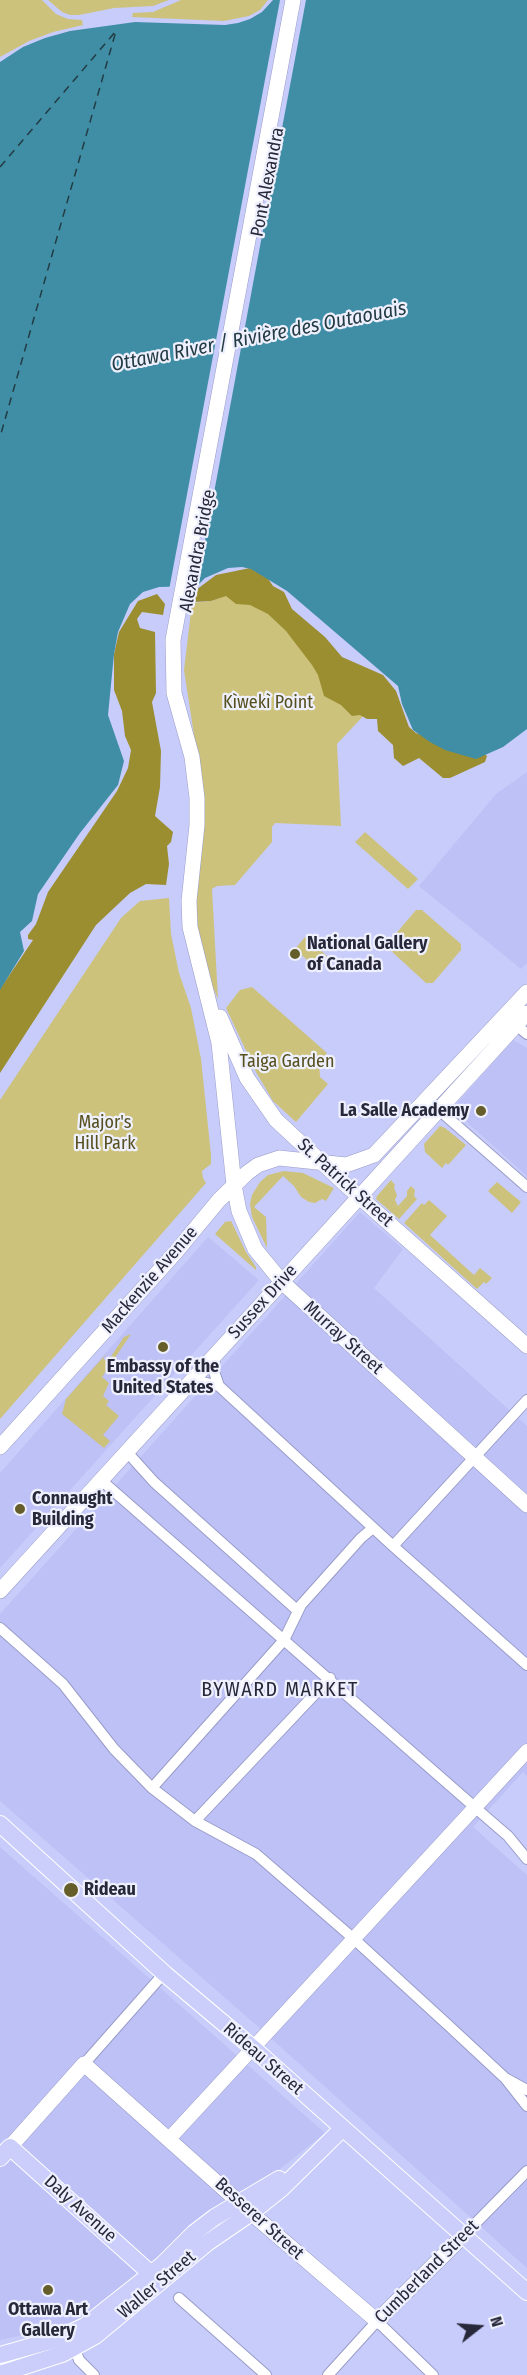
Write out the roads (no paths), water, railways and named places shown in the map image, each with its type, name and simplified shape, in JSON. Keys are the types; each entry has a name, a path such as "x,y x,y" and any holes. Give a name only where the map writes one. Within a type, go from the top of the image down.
{"main road":[{"path":"181,618 293,0"},
{"name":"Pont Alexandra","path":"233,365 302,0"},
{"name":"Alexandra Bridge","path":"206,988 194,949 189,913 197,798 194,769 187,738 181,669 181,618 233,365"},
{"name":"St. Patrick Street","path":"206,988 247,1078 262,1103 284,1128 527,1346"},
{"name":"Murray Street","path":"206,988 220,1054 234,1185 239,1211 249,1238 282,1282 527,1505"},
{"path":"322,1163 354,1163 375,1155 527,992"},
{"name":"Sussex Drive","path":"0,1591 438,1109 523,1024"},
{"name":"Mackenzie Avenue","path":"0,1447 234,1185 269,1160 290,1158 322,1163"},
{"name":"Rideau Street","path":"0,1824 165,1974 253,2048 527,2292"},
{"path":"3,2148 84,2064"},
{"name":"Besserer Street","path":"84,2064 377,2321"},
{"name":"Waller Street","path":"0,2355 71,2334 99,2316 207,2243 246,2208 281,2189 297,2170 342,2129"},
{"name":"Daly Avenue","path":"3,2148 156,2277"},
{"name":"Cumberland Street","path":"377,2321 464,2235"},
{"name":"Waller Street","path":"0,2372 75,2349 95,2336 156,2277"}],"street":[{"path":"438,1109 527,1187"},
{"path":"217,1354 213,1369 219,1386 373,1528 527,1665"},
{"path":"187,1386 203,1382 219,1386"},
{"path":"393,1546 527,1400"},
{"path":"127,1452 154,1482 298,1611"},
{"path":"101,1480 330,1678 507,1836 527,1859"},
{"path":"152,1788 284,1640 298,1611 361,1538 373,1528"},
{"path":"0,1628 63,1684 114,1749 152,1788 195,1821 256,1854 354,1939 505,2078 527,2106"},
{"path":"195,1821 330,1678"},
{"path":"169,2139 527,1751"},
{"path":"507,1836 527,1846"},
{"path":"84,2064 159,1979"},
{"path":"505,2078 527,2090"},
{"name":"Cumberland Street","path":"464,2235 527,2171"},
{"path":"179,2298 266,2375"},
{"name":"Cumberland Street","path":"328,2375 377,2321"},
{"name":"Besserer Street","path":"377,2321 433,2375"},
{"path":"75,2349 79,2360 94,2375"}],"water":[{"name":"Ottawa River / Rivière des Outaouais","path":"273,0 527,0 527,729 503,747 476,759 445,750 430,742 413,730 402,704 398,686 287,591 251,569 228,568 205,578 197,586 159,587 143,592 130,604 118,632 114,654 108,715 124,761 118,785 80,833 38,894 32,921 20,932 24,951 0,990 0,62 23,47 70,31 135,22 225,25 250,19 262,12"}],"place":[{"name":"National Gallery of Canada","path":"295,954"},
{"name":"La Salle Academy","path":"481,1111"},
{"name":"Embassy of the United States","path":"163,1347"},
{"name":"Connaught Building","path":"20,1509"},
{"name":"Rideau","path":"71,1890"},
{"name":"Ottawa Art Gallery","path":"48,2290"}],"district":[{"name":"BYWARD MARKET","path":"280,1690"}],"park label":[{"name":"Kìwekì Point","path":"268,703"},
{"name":"Taiga Garden","path":"287,1062"},
{"name":"Major's Hill Park","path":"105,1133"}]}
